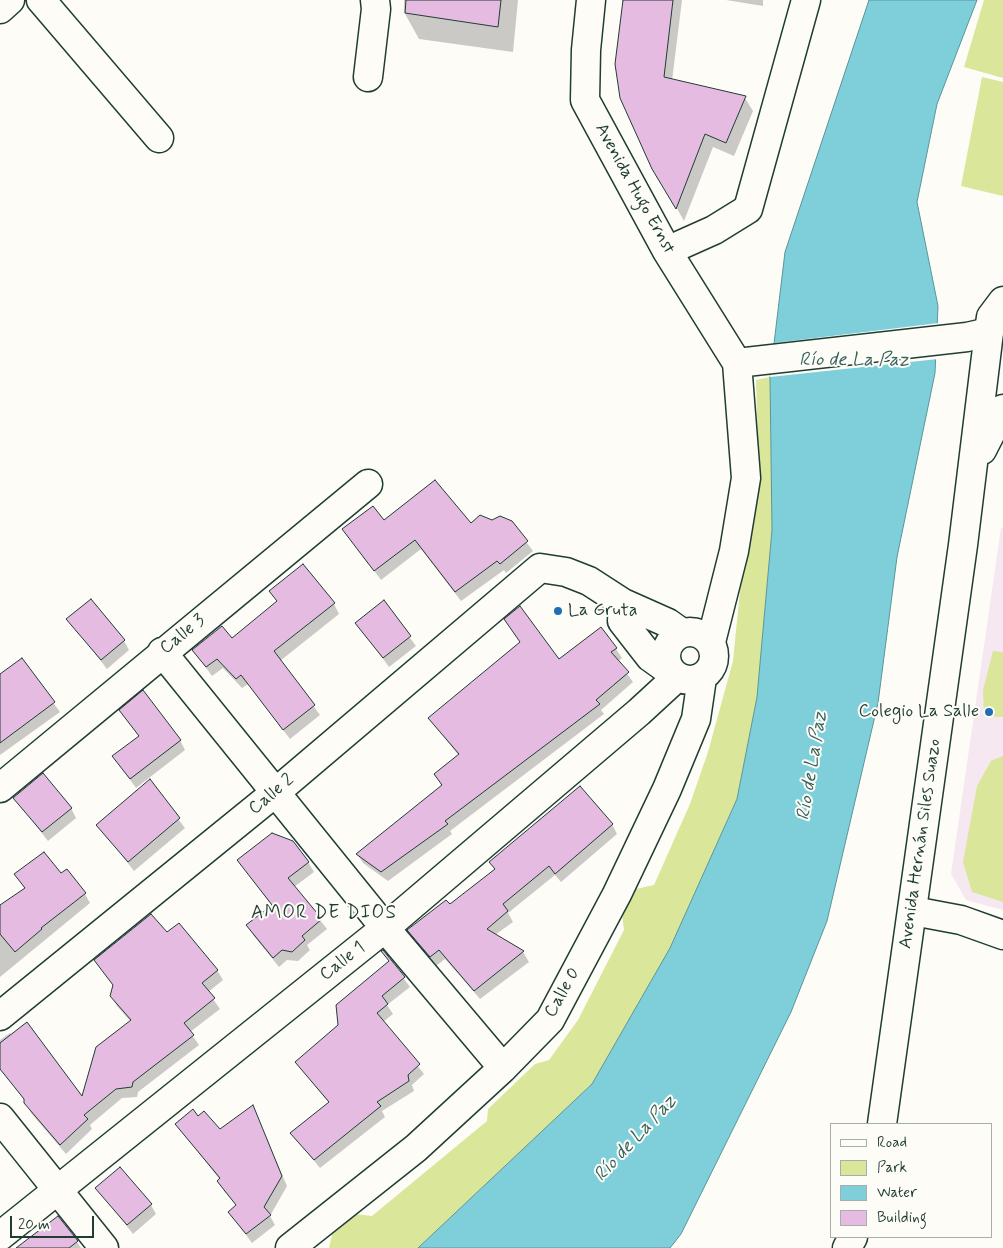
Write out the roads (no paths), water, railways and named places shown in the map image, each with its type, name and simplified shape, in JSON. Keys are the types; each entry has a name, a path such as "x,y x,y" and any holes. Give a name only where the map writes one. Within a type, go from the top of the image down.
{"street":[{"path":"0,9 10,0"},
{"path":"41,0 159,138"},
{"path":"368,77 376,9 375,0"},
{"name":"Avenida Hugo Ernst","path":"591,0 586,50 585,100 667,251 737,363"},
{"path":"667,251 714,230 748,209 806,0"},
{"name":"Avenida Hernán Siles Suazo","path":"882,1123 972,474 996,342 991,317 1003,301"},
{"path":"683,676 666,658 666,650 670,643 694,636 719,605 734,551 746,478 737,363 960,337 996,342"},
{"name":"Avenida Hernán Siles Suazo","path":"972,474 994,423 1003,409"},
{"name":"Calle 3","path":"0,788 162,652 368,484"},
{"name":"Calle 2","path":"0,1016 276,792 540,568 566,572 589,581 623,603"},
{"path":"623,603 668,623 694,636 715,658 713,666 683,676 650,657 622,621 623,603"},
{"path":"162,652 385,928 503,1068"},
{"name":"Calle 1","path":"0,1236 56,1189 385,928 683,676"},
{"name":"Calle 0","path":"290,1248 416,1148 503,1068 550,1020 617,894 667,789 696,719 683,676"},
{"path":"913,911 960,920 1003,935"},
{"path":"0,1118 104,1248"}],"water":[{"name":"Río de La Paz","path":"869,0 977,0 937,104 917,202 938,306 935,373 897,557 878,703 827,921 791,1012 681,1234 670,1248 418,1248 592,1084 670,948 737,799 757,697 772,530 770,377 785,252"}],"place":[{"name":"La Gruta","path":"558,611"},
{"name":"Colegio La Salle","path":"989,712"}],"district":[{"name":"AMOR DE DIOS","path":"324,914"}]}
